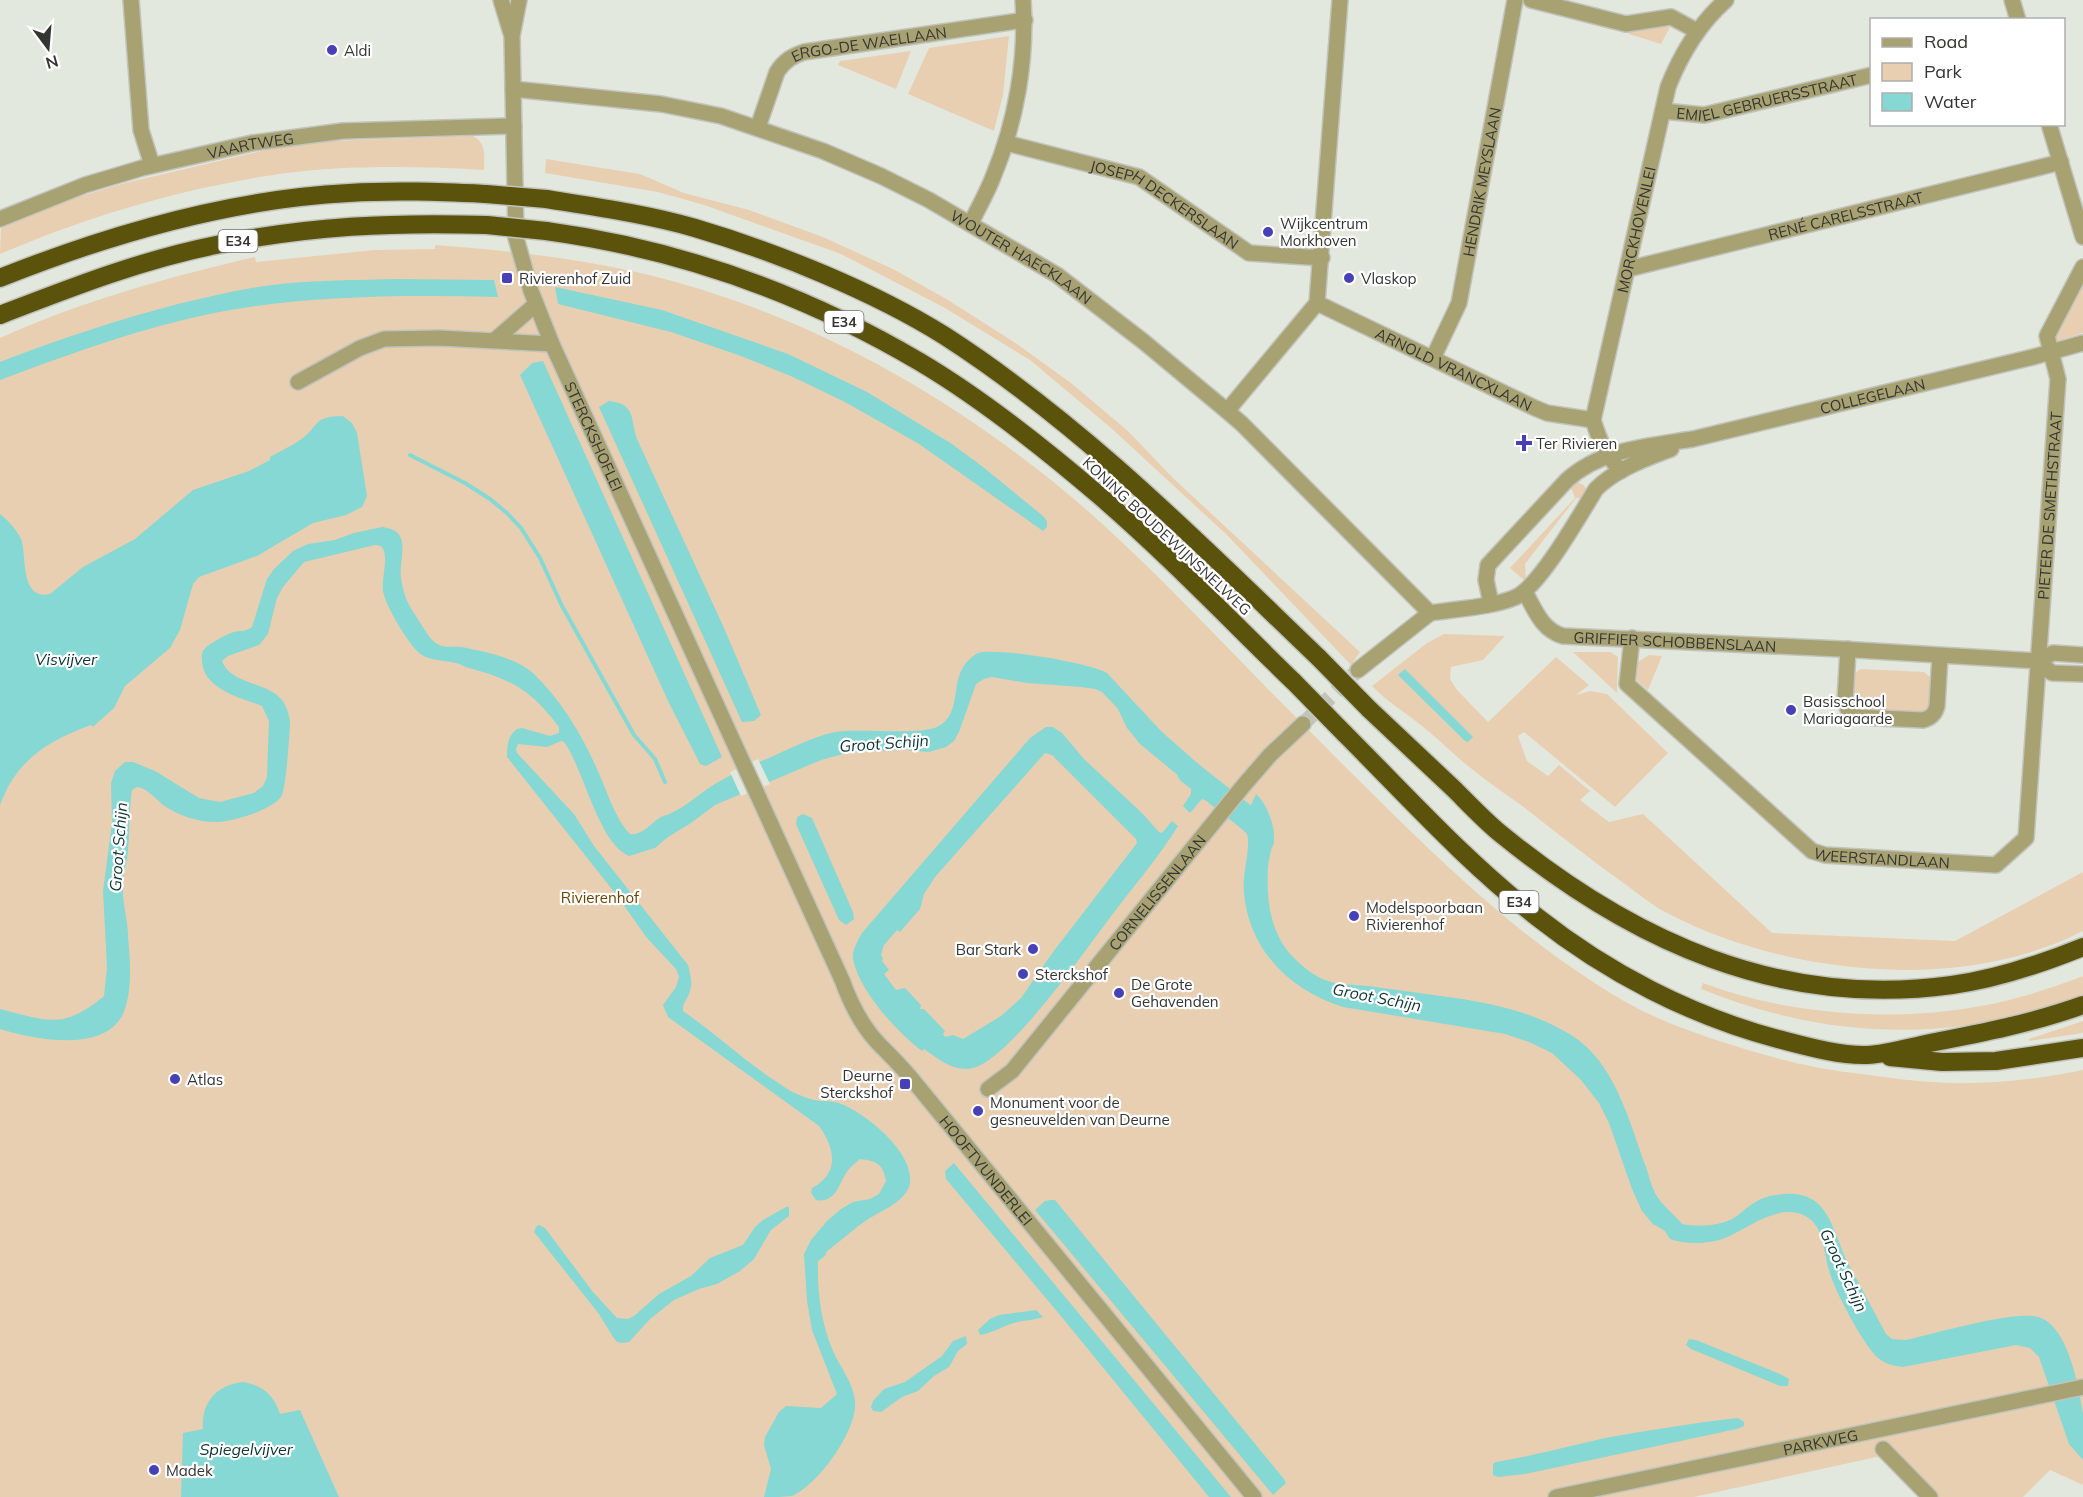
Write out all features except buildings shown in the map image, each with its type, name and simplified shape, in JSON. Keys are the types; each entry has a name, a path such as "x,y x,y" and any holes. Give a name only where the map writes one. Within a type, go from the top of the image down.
{"highway":[{"name":"KONING BOUDEWIJNSNELWEG","path":"0,278 98,243 156,226 276,201 347,193 411,191 546,199 637,214 694,228 758,249 883,302 944,336 1046,409 1124,475 1498,832 1532,859 1599,904 1672,944 1737,969 1821,987 1860,990 1952,985 1989,978 2043,963 2083,947"},
{"name":"KONING BOUDEWIJNSNELWEG","path":"0,315 103,276 214,245 292,231 352,225 415,222 487,225 546,231 626,244 706,266 813,306 920,362 1022,432 1102,498 1294,682 1501,887 1558,933 1663,997 1729,1023 1808,1047 1867,1055 2006,1028 2083,1005"},
{"path":"1867,1055 1942,1062 1996,1061 2083,1048"}],"street":[{"path":"131,0 141,130 152,165"},
{"name":"STERCKSHOFLEI","path":"501,0 512,36"},
{"name":"STERCKSHOFLEI","path":"519,0 512,36 516,238 536,304 552,344 766,813"},
{"path":"971,223 1006,143 1017,98 1027,0"},
{"path":"1227,411 1317,303 1340,0"},
{"name":"HENDRIK MEYSLAAN","path":"1433,358 1459,303 1515,0"},
{"path":"1531,0 1626,24 1671,17 1697,31"},
{"name":"MORCKHOVENLEI","path":"1593,420 1663,111 1675,70 1697,31 1726,0"},
{"path":"2012,0 2017,18"},
{"name":"ERGO-DE WAELLAAN","path":"758,127 777,72 795,55 1025,20"},
{"name":"EMIEL GEBRUERSSTRAAT","path":"1663,111 1704,115 1870,75"},
{"name":"WOUTER HAECKLAAN","path":"513,89 661,104 721,116 823,151 880,176 971,223 1075,287 1227,411 1430,613"},
{"name":"VAARTWEG","path":"0,219 84,185 152,165 252,143 323,133 394,128 514,126"},
{"path":"2050,126 2083,237"},
{"name":"JOSEPH DECKERSLAAN","path":"1006,143 1139,177 1249,253 1322,258"},
{"name":"RENÉ CARELSSTRAAT","path":"1628,269 2061,162"},
{"path":"2051,352 2047,336 2083,267"},
{"name":"ARNOLD VRANCXLAAN","path":"1317,303 1535,408 1548,413 1593,420"},
{"path":"496,339 536,304"},
{"path":"298,382 360,348 384,339 496,339 552,344"},
{"name":"COLLEGELAAN","path":"1491,603 1486,572 1493,558 1576,472 1594,461 1641,448 1693,439 2083,343"},
{"name":"PIETER DE SMETHSTRAAT","path":"2038,661 2058,379 2051,352"},
{"path":"1593,420 1607,456 1621,471"},
{"name":"COLLEGELAAN","path":"1525,592 1568,535 1596,489 1621,471 1693,439"},
{"path":"1358,670 1430,613 1508,600 1525,592"},
{"name":"GRIFFIER SCHOBBENSLAAN","path":"1525,592 1542,623 1555,633 1571,636 1848,649 2038,661 2053,654 2083,655"},
{"name":"WEERSTANDLAAN","path":"1632,638 1627,684 1812,851 1825,855 1950,863 1995,865 2026,838 2038,661"},
{"path":"1848,649 1845,702 1849,712 1858,717 1928,719 1937,706 1940,656"},
{"name":"GRIFFIER SCHOBBENSLAAN","path":"2038,661 2052,673 2083,674"},
{"name":"CORNELISSENLAAN","path":"988,1089 1012,1071 1212,823 1270,755 1303,724"},
{"name":"HOOFTVUNDERLEI","path":"766,813 849,999 877,1042 911,1078 1254,1497"},
{"name":"PARKWEG","path":"1556,1497 2081,1387"},
{"path":"1883,1449 1930,1497"}],"green space":[{"path":"1657,26 1670,27 1661,44 1629,34 1629,31"},
{"path":"1009,36 1003,95 994,131 908,94 929,48"},
{"path":"911,51 896,89 838,65 840,61"},
{"path":"473,136 483,146 484,170 356,168 304,171 243,180 137,205 67,227 0,254 1,228 68,200 125,183 274,148 330,141"},
{"path":"546,159 640,174 684,193 749,210 823,237 895,270 948,300 1017,344 1071,383 1128,431 1173,478 1360,652 1351,665 1227,535 1111,428 1030,360 945,308 841,254 704,205 658,192 545,173"},
{"name":"Rivierenhof","path":"435,245 561,258 636,272 687,285 787,321 883,367 929,394 1016,453 1073,498 1127,546 1292,714 1452,871 1534,940 1624,1001 1702,1035 1769,1056 1823,1068 1916,1081 1966,1083 2000,1082 2083,1070 2083,1485 2050,1470 2023,1497 1937,1497 1895,1453 1694,1497 0,1497 0,338 94,301 255,257 256,262 374,250 435,249"},
{"path":"2083,276 2083,333 2053,342 2051,335"},
{"path":"1577,482 1584,485 1588,492 1581,506 1581,498 1576,498 1525,564 1526,579 1524,580 1510,568 1575,498 1570,485"},
{"path":"1444,634 1505,636 1483,660 1451,667 1450,679 1457,690 1488,722 1556,657 1589,685 1576,695 1590,691 1607,694 1668,753 1615,807 1524,732 1518,736 1527,761 1548,776 1559,765 1590,791 1580,800 1609,822 1643,814 1772,933 1955,941 2083,872 2083,931 2035,951 1983,963 1929,969 1874,969 1818,963 1765,951 1714,934 1667,913 1477,773 1372,686 1427,643"},
{"path":"1573,652 1610,652 1618,657 1617,693"},
{"path":"1649,655 1662,656 1648,690 1637,680 1638,662"},
{"path":"1861,669 1924,672 1932,679 1932,705 1926,713 1857,710 1851,694 1851,682 1856,672"},
{"path":"2083,976 2083,994 2035,1011 1987,1022 1939,1028 1891,1030 1843,1026 1796,1018 1748,1006 1701,989 1703,983 1739,995 1815,1010 1855,1014 1895,1014 1972,1008 2028,995"},
{"path":"2083,1021 2083,1033 2029,1041 2029,1039"}],"water":[{"path":"399,279 494,280 498,297 364,297 297,301 230,310 142,331 0,380 0,362 88,330 178,304 272,285"},
{"path":"555,287 662,310 788,354 867,392 952,444 983,467 1043,516 1047,521 1047,527 1043,531 919,444 845,402 793,377 741,356 671,332 558,304"},
{"path":"543,361 722,757 706,766 700,764 669,703 520,375 532,363"},
{"path":"609,401 624,405 630,413 637,439 724,628 761,715 754,721 742,722 599,407"},
{"name":"Visvijver","path":"343,416 352,423 357,433 367,496 362,507 346,515 313,523 257,556 199,577 193,584 180,630 170,648 125,686 114,708 93,727 91,725 75,731 48,745 25,764 15,775 0,805 0,514 12,525 21,539 26,574 33,590 40,594 50,594 83,567 135,539 193,490 249,471 303,438 322,419"},
{"name":"Groot Schijn","path":"382,527 400,535 404,593 410,607 429,636 442,646 462,647 509,659 534,674 553,695 578,731 615,812 630,834 642,831 733,774 817,737 846,731 919,731 939,726 950,715 963,667 976,654 988,652 1043,657 1107,673 1161,731 1222,785 1208,801 1202,799 1190,813 1183,806 1191,794 1191,786 1140,744 1127,728 1118,709 1102,692 1081,687 1027,683 992,677 976,684 959,732 954,741 946,747 929,752 866,751 821,760 715,805 655,848 629,856 618,848 600,821 564,742 561,741 547,747 518,744 517,753 574,814 594,846 688,965 691,984 683,1011 789,1090 814,1100 838,1103 864,1116 888,1137 906,1162 910,1175 906,1193 857,1227 818,1261 818,1284 823,1318 833,1351 852,1387 855,1401 854,1413 843,1441 824,1469 813,1481 792,1496 764,1497 771,1469 764,1445 765,1437 779,1412 786,1406 821,1408 837,1394 812,1330 807,1301 804,1254 811,1240 841,1209 853,1202 870,1199 879,1194 886,1181 883,1171 875,1162 860,1159 849,1169 829,1199 816,1200 811,1193 812,1188 827,1175 832,1160 829,1143 819,1126 668,1017 663,1005 676,987 679,977 676,969 647,938 615,893 507,757 510,738 517,729 522,728 550,736 559,733 559,727 530,695 509,682 458,663 430,658 417,651 407,639 385,598 383,585 385,555 381,546 375,545 304,562 283,587 277,598 268,634 259,645 228,656 222,661 233,675 268,689 282,700 286,707 290,721 286,773 283,792 276,802 252,814 211,822 178,813 141,788 137,787 132,790 123,886 128,930 130,986 123,1014 114,1027 100,1035 66,1040 30,1036 0,1029 0,1009 55,1020 77,1014 104,996 107,968 103,891 112,823 111,783 115,771 125,762 133,762 155,771 199,798 220,802 254,793 263,786 267,777 269,721 262,706 224,691 209,679 202,661 204,650 228,634 252,627 267,579 293,551 308,544 335,540"},
{"path":"1405,669 1473,737 1468,742 1398,675"},
{"path":"1046,727 1053,727 1062,733 1084,759 1159,832 1162,833 1172,821 1178,826 1070,971 1028,1022 989,1060 973,1068 960,1069 947,1064 924,1049 922,1051 880,1010 863,984 853,959 853,952 862,933 1030,738","holes":["1045,753 1052,755 1136,839 1137,843 1053,952 1021,998 1001,1016 963,1039 953,1035 945,1037 943,1034 945,1031 924,1009 920,1009 921,1005 905,988 896,990 884,974 889,970 882,961 884,945 897,930 900,932 920,909 924,894 935,877"]},
{"name":"Groot Schijn","path":"1256,794 1266,807 1274,830 1268,866 1271,916 1287,950 1307,969 1327,981 1337,983 1456,998 1504,1007 1549,1023 1571,1035 1599,1061 1610,1077 1627,1113 1655,1193 1682,1224 1721,1223 1735,1217 1765,1197 1773,1195 1800,1195 1811,1199 1827,1215 1847,1261 1886,1334 1892,1339 1906,1340 2011,1317 2038,1317 2048,1322 2064,1344 2075,1374 2083,1414 2083,1460 2069,1444 2039,1357 2030,1348 2016,1345 1903,1367 1878,1358 1857,1330 1843,1303 1827,1264 1821,1236 1810,1219 1788,1212 1766,1217 1719,1240 1690,1243 1670,1239 1665,1231 1653,1224 1642,1211 1609,1123 1599,1103 1581,1080 1552,1053 1505,1034 1343,1007 1306,991 1290,979 1276,966 1254,933 1244,893 1248,838 1237,824 1250,807"},
{"path":"803,814 812,818 853,912 854,919 846,925 839,920 796,824 797,817"},
{"path":"954,1163 1231,1497 1209,1497 946,1179 945,1171"},
{"path":"1055,1200 1284,1479 1286,1483 1273,1495 1035,1210 1045,1201"},
{"path":"789,1207 789,1216 771,1230 754,1259 740,1271 717,1284 674,1300 650,1319 629,1342 622,1343 617,1342 613,1337 599,1314 534,1232 539,1225 545,1228 593,1292 617,1318 628,1319 659,1294 691,1276 710,1258 743,1245 755,1227"},
{"path":"1036,1310 1043,1317 1012,1323 980,1335 978,1330 990,1319 999,1315"},
{"path":"966,1336 967,1344 958,1351 949,1367 934,1376 918,1391 902,1397 881,1412 873,1411 871,1407 873,1401 884,1389 905,1382 942,1356 953,1341"},
{"path":"1689,1339 1780,1374 1789,1379 1788,1386 1780,1386 1691,1349 1686,1345"},
{"name":"Spiegelvijver","path":"243,1382 261,1388 271,1396 280,1414 300,1410 339,1497 181,1497 183,1433 203,1429 205,1411 212,1397 225,1387"},
{"path":"1738,1418 1744,1422 1744,1426 1737,1429 1525,1474 1498,1477 1493,1475 1493,1464 1496,1462 1605,1438"}],"pier":[{"path":"758,759 770,784 741,796 730,772"}],"waterway":[{"path":"410,455 465,483 490,499 521,528 540,558 562,606 634,735 655,759 665,782"},
{"name":"Groot Schijn","path":"1189,772 1255,824 1262,841"}],"tunnel":[{"path":"1303,724 1358,670"}],"place":[{"name":"Aldi","path":"332,50"},
{"name":"Wijkcentrum Morkhoven","path":"1268,232"},
{"name":"Rivierenhof Zuid","path":"507,278"},
{"name":"Vlaskop","path":"1349,278"},
{"name":"Ter Rivieren","path":"1524,443"},
{"name":"Basisschool Mariagaarde","path":"1791,710"},
{"name":"Modelspoorbaan Rivierenhof","path":"1354,916"},
{"name":"Bar Stark","path":"1033,949"},
{"name":"Sterckshof","path":"1023,974"},
{"name":"De Grote Gehavenden","path":"1119,993"},
{"name":"Atlas","path":"175,1079"},
{"name":"Deurne Sterckshof","path":"905,1084"},
{"name":"Monument voor de gesneuvelden van Deurne","path":"978,1111"},
{"name":"Madek","path":"154,1470"}]}
